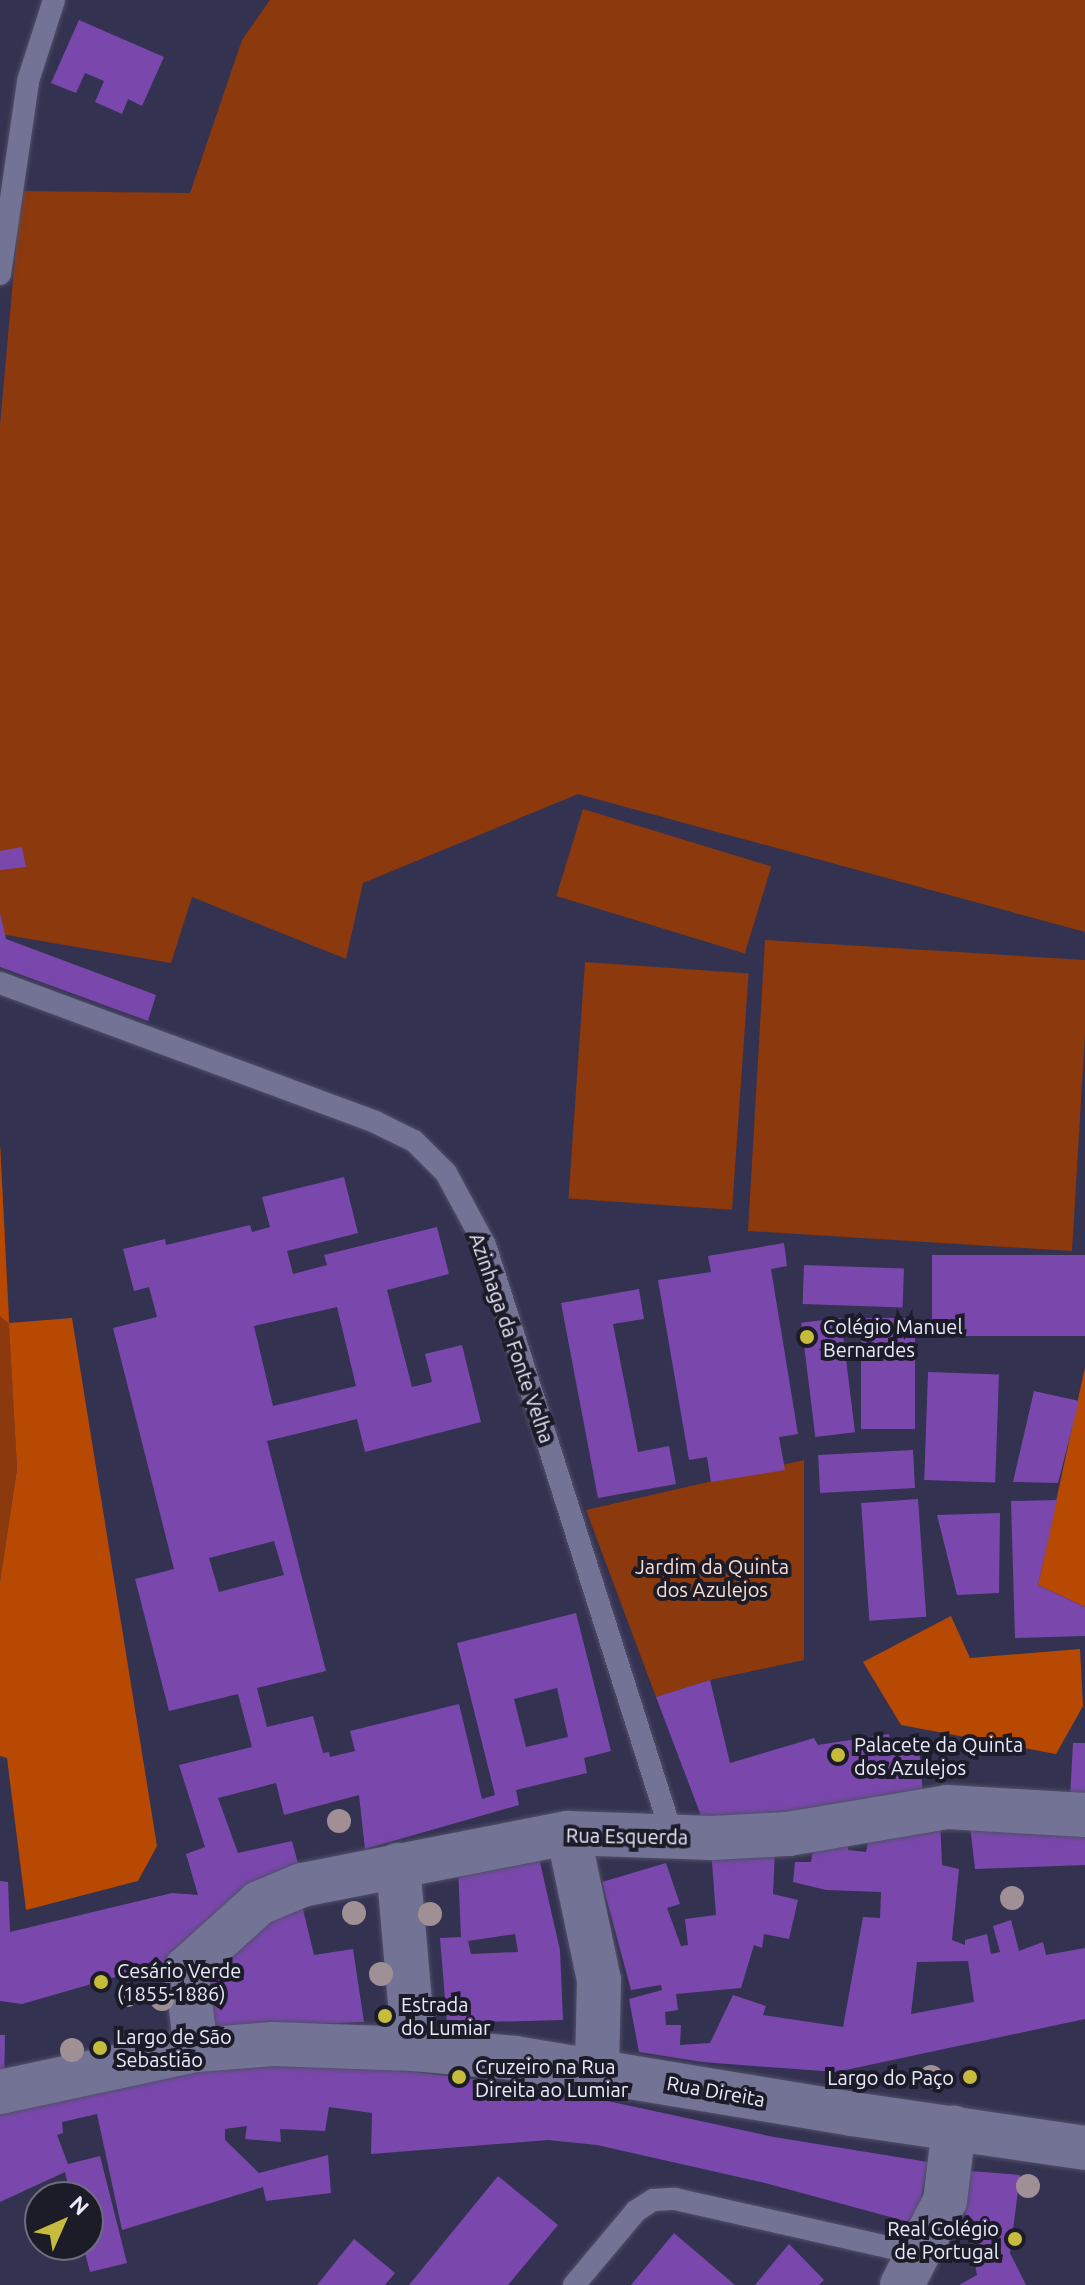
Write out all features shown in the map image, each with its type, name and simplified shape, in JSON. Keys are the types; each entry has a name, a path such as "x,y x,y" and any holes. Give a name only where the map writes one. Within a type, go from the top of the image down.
{"street":[{"name":"Rua Esquerda","path":"196,2050 186,1969 259,1903 302,1885 568,1833 712,1838 788,1834 947,1807 1085,1815"},
{"path":"568,1833 599,1980 597,2071"},
{"path":"398,1865 414,2049"},
{"name":"Rua Direita","path":"0,2092 196,2050 273,2044 414,2049 597,2071 1085,2148"},
{"path":"911,2270 945,2201 954,2128"}],"lane":[{"path":"0,274 28,81 54,0"},
{"name":"Azinhaga da Fonte Velha","path":"0,983 375,1122 414,1141 446,1173 485,1245 672,1835"},
{"path":"574,2285 636,2211 653,2200 675,2199 911,2270"}],"green space":[{"path":"270,0 1085,0 1085,932 578,794 363,883 346,959 192,897 171,963 0,934 0,425 21,191 190,193 242,40"},
{"path":"583,809 771,867 745,954 556,896"},
{"path":"765,940 1085,960 1085,1034 1072,1251 748,1231"},
{"path":"585,962 749,973 732,1210 568,1198"},
{"path":"0,1144 17,1469 0,1582"},
{"name":"Jardim da Quinta dos Azulejos","path":"804,1460 804,1660 710,1680 656,1697 586,1510"}],"shaded area":[{"path":"0,1144 9,1323 72,1318 157,1846 138,1881 26,1910 7,1758 0,1756 0,1582 17,1469 9,1324 0,1316"},
{"path":"1085,1367 1085,1607 1038,1585"},
{"path":"951,1616 970,1658 1080,1649 1083,1706 1056,1754 901,1725 863,1662"}],"building":[{"path":"79,20 164,57 142,106 128,99 122,114 95,102 104,81 85,73 76,93 51,83"},
{"path":"22,847 26,867 0,870 0,851"},
{"path":"0,913 6,939 156,995 148,1021 0,967"},
{"path":"344,1177 358,1233 287,1251 293,1274 327,1265 324,1255 437,1227 449,1274 387,1290 412,1387 432,1382 425,1354 462,1345 481,1422 365,1452 357,1419 267,1441 326,1671 257,1688 267,1727 313,1716 323,1753 329,1752 330,1757 355,1751 350,1731 459,1704 482,1799 495,1795 457,1643 576,1613 611,1751 584,1758 587,1773 516,1790 519,1805 365,1849 359,1795 284,1815 276,1783 218,1798 238,1853 292,1841 301,1875 206,1921 213,1931 189,1956 22,2004 0,2001 0,1881 8,1882 10,1932 172,1893 198,1895 186,1854 205,1847 179,1765 252,1747 238,1694 169,1711 135,1579 174,1569 113,1328 157,1317 149,1287 134,1291 123,1249 165,1239 166,1245 250,1225 252,1232 270,1227 262,1197","holes":["337,1307 356,1386 273,1406 254,1326","274,1541 284,1575 219,1592 209,1558","557,1688 568,1737 526,1747 514,1699"]},
{"path":"784,1243 787,1266 771,1269 798,1434 779,1437 785,1470 711,1482 707,1457 689,1460 658,1280 711,1272 708,1256"},
{"path":"932,1255 1085,1255 1085,1336 932,1336"},
{"path":"804,1265 904,1268 903,1307 803,1304"},
{"path":"639,1289 644,1319 613,1324 638,1452 669,1446 676,1484 598,1498 561,1303"},
{"path":"841,1318 855,1432 815,1437 801,1323"},
{"path":"861,1318 915,1318 915,1429 861,1429"},
{"path":"928,1372 999,1374 995,1482 924,1480"},
{"path":"1034,1391 1079,1401 1058,1483 1013,1482"},
{"path":"913,1450 915,1488 820,1493 818,1455"},
{"path":"918,1499 926,1617 869,1621 861,1503"},
{"path":"1057,1500 1038,1585 1085,1607 1085,1636 1015,1638 1011,1501"},
{"path":"1000,1513 999,1593 957,1595 937,1515"},
{"name":"Palacete da Quinta dos Azulejos","path":"710,1680 730,1763 814,1738 818,1745 889,1734 891,1748 919,1746 923,1797 774,1830 703,1821 656,1697"},
{"path":"1073,1743 1085,1743 1085,1799 1070,1799"},
{"path":"940,1817 942,1865 959,1869 952,1940 965,1945 965,1940 987,1934 991,1954 1000,1952 993,1926 1011,1920 1019,1951 1043,1942 1046,1955 1085,1948 1085,2019 836,2072 702,2062 639,2052 629,1999 662,1990 661,1985 631,1990 602,1882 666,1863 680,1904 667,1908 681,1946 688,1945 685,1919 716,1915 711,1850 775,1849 773,1894 798,1900 789,1939 764,1934 762,1948 754,1945 741,1988 676,1994 678,2010 665,2012 666,2025 681,2025 680,2045 710,2043 733,1995 766,2006 763,2015 843,2027 863,1917 880,1918 881,1892 826,1890 793,1882 795,1862 811,1862 815,1836 850,1829 848,1850 866,1852 871,1825","holes":["968,1961 974,2002 911,2014 917,1962"]},
{"path":"970,1826 1085,1828 1085,1865 975,1869"},
{"path":"539,1858 560,1950 563,2020 447,2023 440,1938 461,1937 458,1867","holes":["515,1934 518,1952 471,1954 468,1941"]},
{"path":"300,1897 314,1955 353,1949 364,2022 206,2029 200,1969"},
{"path":"0,2035 5,2035 4,2085 0,2085"},
{"path":"246,2064 374,2067 552,2089 774,2137 928,2162 916,2224 765,2183 597,2145 548,2140 371,2154 372,2113 329,2107 325,2131 280,2129 281,2142 245,2139 247,2126 225,2129 225,2140 259,2173 328,2155 331,2193 266,2201 263,2187 122,2230 97,2114 62,2122 63,2133 57,2135 68,2164 100,2156 127,2263 90,2272 87,2261 104,2261 104,2181 67,2181 65,2172 46,2181 24,2181 24,2191 0,2202 0,2112 193,2067"},
{"path":"957,2170 1020,2175 1010,2253 1026,2285 959,2285 977,2275"},
{"path":"498,2176 558,2225 508,2285 409,2285"},
{"path":"674,2233 735,2285 631,2285"},
{"path":"354,2239 395,2273 385,2285 317,2285"},
{"path":"789,2244 824,2280 819,2285 755,2285"}],"place":[{"name":"Colégio Manuel Bernardes","path":"807,1337"},
{"name":"Palacete da Quinta dos Azulejos","path":"838,1755"},
{"name":"Cesário Verde (1855-1886)","path":"101,1982"},
{"name":"Estrada do Lumiar","path":"385,2016"},
{"name":"Largo de São Sebastião","path":"100,2048"},
{"name":"Cruzeiro na Rua Direita ao Lumiar","path":"459,2077"},
{"name":"Largo do Paço","path":"970,2077"},
{"name":"Real Colégio de Portugal","path":"1015,2239"}]}
